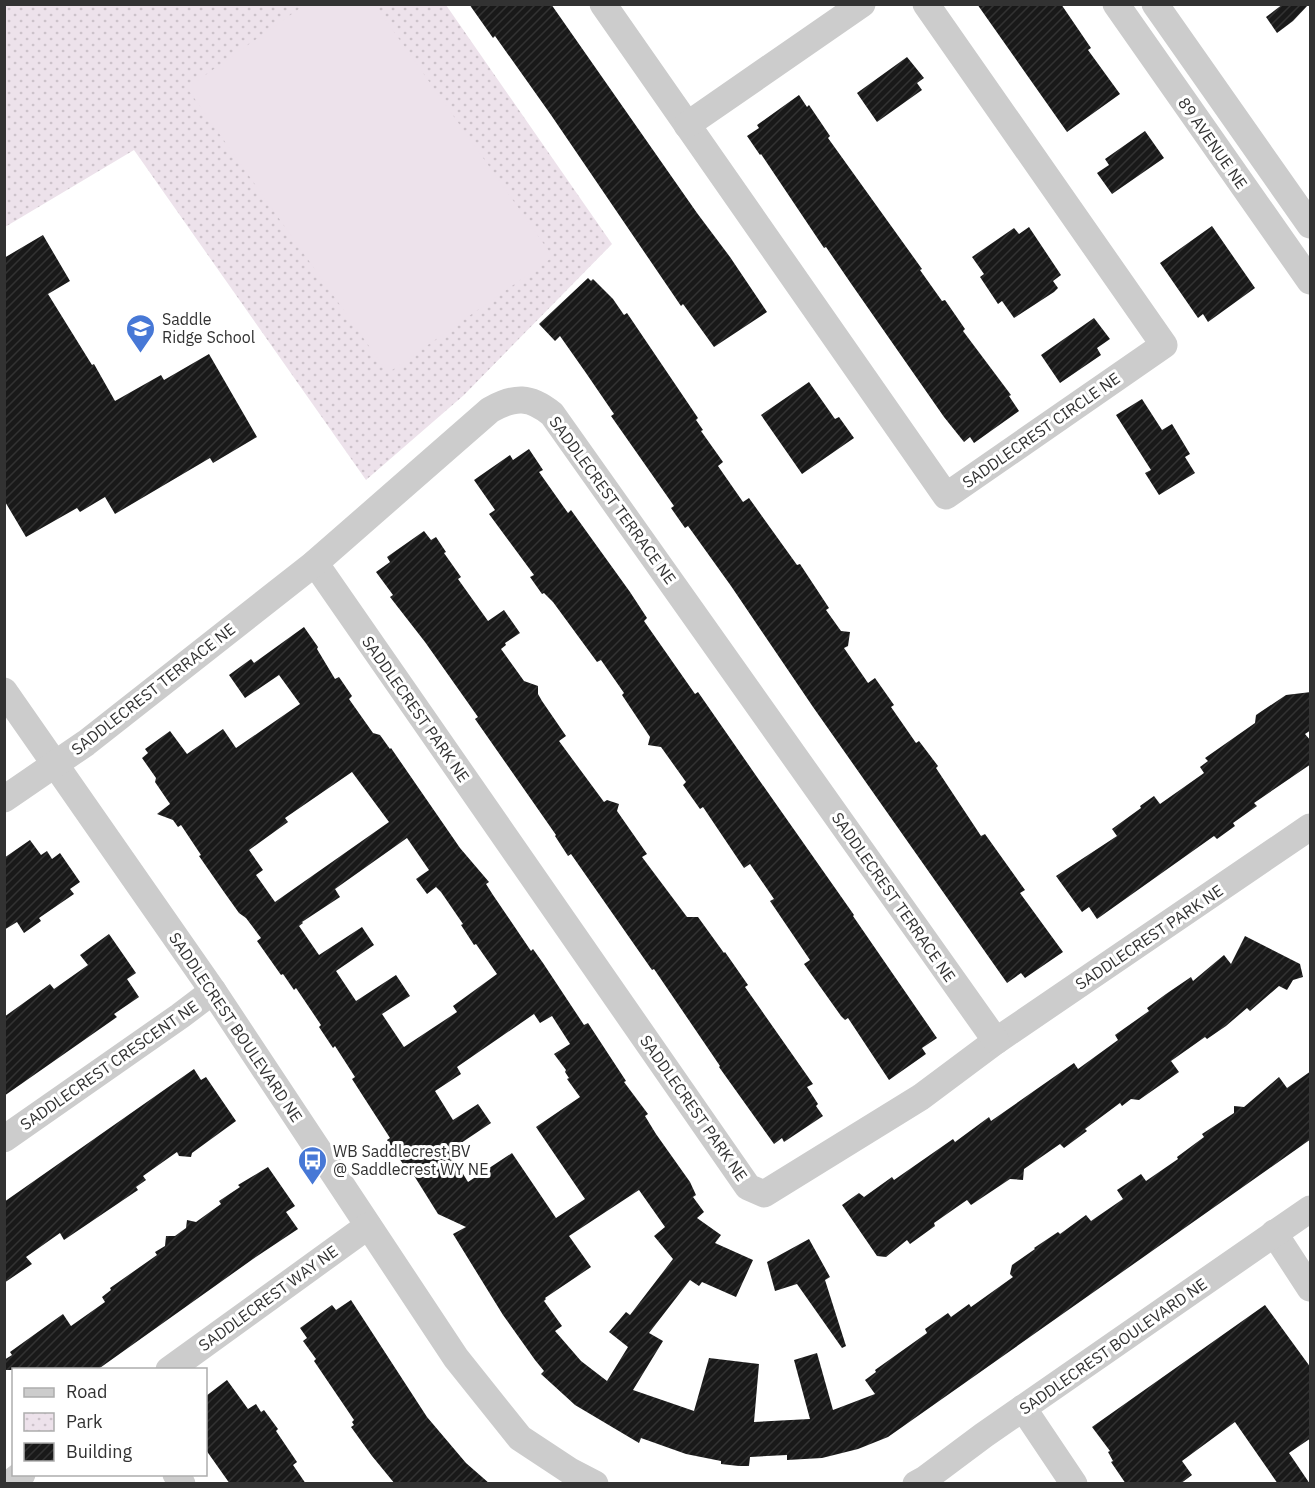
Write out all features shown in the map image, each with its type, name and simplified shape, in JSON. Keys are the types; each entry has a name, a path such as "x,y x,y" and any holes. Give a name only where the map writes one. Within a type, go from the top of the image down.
{"street":[{"path":"603,4 687,125 862,4"},
{"name":"SADDLECREST CIRCLE NE","path":"687,125 946,496 1164,345 926,4"},
{"name":"89 AVENUE NE","path":"1116,4 1311,281"},
{"name":"89 AVENUE NE","path":"1155,4 1311,225"},
{"name":"SADDLECREST TERRACE NE","path":"54,764 86,743 315,563 490,410 505,402 523,399 540,403 552,414 996,1041"},
{"name":"SADDLECREST PARK NE","path":"315,563 748,1187 764,1194 921,1097 996,1041 1311,827"},
{"name":"SADDLECREST BOULEVARD NE","path":"4,691 213,991 456,1358 520,1438 570,1471 595,1484"},
{"path":"4,798 54,764"},
{"name":"SADDLECREST CRESCENT NE","path":"4,1139 213,991"},
{"name":"SADDLECREST BOULEVARD NE","path":"916,1484 1311,1209"},
{"name":"SADDLECREST WAY NE","path":"172,1368 368,1226"},
{"path":"1274,1233 1311,1288"},
{"path":"1023,1408 1074,1484"}],"green space":[{"path":"306,4 375,5 553,257 388,373 187,88"},
{"path":"4,5 446,5 612,244 464,395 366,480 134,150 5,227"}],"building":[{"path":"469,4 551,4 767,312 714,347 683,304 681,306 551,115 495,36 493,38"},
{"path":"977,4 1061,4 1091,48 1088,50 1120,94 1067,132"},
{"path":"1283,4 1309,4 1293,21 1277,33 1266,17"},
{"path":"907,57 924,78 917,83 922,90 877,122 857,93"},
{"path":"799,95 807,107 809,105 830,136 828,138 922,269 920,270 942,301 945,300 965,329 963,331 1011,395 1009,396 1019,411 974,443 970,437 964,442 944,417 747,136 759,128 757,125"},
{"path":"1145,131 1164,158 1112,194 1097,173 1109,165 1105,159"},
{"path":"1212,226 1255,288 1208,322 1203,314 1198,318 1160,263"},
{"path":"1029,227 1061,275 1053,281 1058,288 1054,292 1014,318 1002,301 998,304 980,277 984,274 972,257 1014,228 1019,234"},
{"path":"43,235 70,281 48,294 92,365 94,364 115,401 161,375 164,380 209,354 257,437 213,463 210,458 115,514 105,497 80,512 77,508 26,537 4,500 4,258"},
{"path":"588,278 591,281 593,279 613,299 624,315 627,313 698,418 696,420 703,430 701,431 723,462 718,466 743,502 749,498 797,565 800,564 829,608 826,610 841,631 850,632 848,646 844,648 868,683 875,678 894,705 891,707 916,743 919,741 938,766 936,768 981,836 985,834 1025,890 1020,893 1063,952 1025,978 1021,973 1007,983 731,586 688,526 685,528 671,508 674,506 611,416 614,414 560,336 555,341 539,324"},
{"path":"1094,318 1110,339 1097,348 1101,355 1060,383 1041,355"},
{"path":"809,382 835,419 839,417 854,438 802,474 761,415"},
{"path":"1142,399 1162,430 1172,424 1190,454 1185,457 1195,473 1159,495 1145,473 1151,470 1116,415"},
{"path":"529,449 543,470 539,472 568,513 571,510 630,592 647,618 644,621 695,694 698,692 937,1038 922,1048 926,1054 889,1080 848,1018 845,1020 841,1016 804,964 810,960 770,901 774,899 750,864 744,868 703,807 700,809 683,785 686,782 661,747 648,745 650,737 622,695 624,693 601,660 597,662 553,602 544,593 542,594 530,577 534,575 489,514 495,510 474,480 510,455 513,460"},
{"path":"424,531 431,540 436,537 461,577 458,579 488,621 504,610 520,633 505,643 506,645 501,649 524,681 538,686 538,694 566,736 559,741 604,802 607,800 619,804 617,811 647,854 642,857 687,917 698,917 725,952 748,985 745,987 813,1084 807,1087 823,1116 784,1142 782,1138 774,1144 719,1067 654,969 652,970 571,854 568,856 556,835 475,719 478,717 390,597 393,595 376,572 390,562 387,557"},
{"path":"304,627 335,679 339,677 352,696 349,699 373,733 380,735 391,748 460,848 489,882 486,884 493,895 531,951 533,949 543,963 584,1025 588,1023 626,1081 624,1082 648,1114 645,1116 656,1134 690,1182 696,1195 693,1197 704,1212 697,1218 721,1235 715,1243 753,1260 736,1297 702,1282 699,1286 690,1280 649,1333 663,1341 633,1390 694,1411 709,1358 759,1364 754,1422 810,1419 794,1360 817,1353 833,1410 875,1394 865,1380 876,1372 875,1370 927,1333 925,1329 948,1313 951,1317 969,1304 971,1307 1013,1277 1010,1274 1012,1265 1058,1232 1060,1234 1086,1215 1091,1221 1123,1199 1117,1190 1141,1174 1146,1181 1178,1159 1177,1157 1204,1137 1202,1134 1234,1113 1234,1106 1244,1107 1279,1077 1287,1088 1311,1071 1311,1139 888,1437 858,1449 822,1458 787,1460 787,1455 750,1457 749,1466 721,1464 721,1461 686,1454 641,1438 639,1443 575,1405 541,1374 544,1371 503,1315 453,1234 466,1227 438,1214 413,1174 411,1176 387,1140 390,1138 352,1079 355,1077 335,1046 333,1048 319,1027 321,1025 296,988 294,990 283,974 281,975 257,941 261,938 224,892 181,825 178,827 173,820 157,814 170,804 142,758 148,753 145,749 170,731 187,754 223,729 236,748 300,704 279,675 245,698 229,675 251,659 254,663","holes":["352,772 389,822 275,902 256,875 263,870 249,850 288,822 285,818","407,838 429,870 416,879 427,894 436,887 441,892 474,945 476,944 497,974 453,1006 457,1012 404,1047 382,1014 410,996 396,975 356,1001 336,971 374,945 362,927 319,955 299,926 340,897 335,889","534,1014 540,1023 552,1016 570,1044 554,1054 566,1070 569,1078 567,1079 580,1097 536,1127 585,1199 556,1218 512,1153 468,1182 449,1151 491,1123 478,1104 453,1120 435,1091 461,1074 457,1067","639,1190 665,1227 654,1236 673,1259 630,1315 626,1312 609,1332 628,1347 607,1381 581,1361 555,1331 562,1326 544,1301 545,1298 591,1267 569,1236"]},
{"path":"1311,692 1311,730 1305,734 1311,741 1311,764 1254,803 1257,806 1233,823 1235,826 1217,839 1214,836 1097,919 1089,907 1082,912 1056,876 1117,836 1112,829 1154,796 1160,804 1204,773 1200,767 1208,761 1205,758 1255,723 1256,715 1286,695"},
{"path":"30,840 41,855 47,851 52,859 60,853 80,882 70,889 74,894 39,918 41,921 24,933 17,922 4,930 4,858"},
{"path":"109,934 136,973 127,979 139,997 114,1014 117,1017 4,1096 4,1017 50,984 54,989 88,965 80,955"},
{"path":"1245,936 1300,964 1303,977 1293,980 1287,990 1279,986 1250,1011 1247,1008 1226,1026 1207,1039 1205,1037 1171,1061 1179,1072 1139,1100 1131,1099 1122,1106 1120,1103 1064,1148 1060,1144 1024,1169 1023,1180 1010,1179 971,1205 967,1200 934,1223 935,1226 910,1244 907,1240 886,1257 877,1256 842,1205 859,1193 864,1197 892,1177 894,1180 953,1139 955,1142 989,1117 991,1121 1074,1063 1078,1069 1118,1040 1115,1035 1149,1011 1147,1008 1166,994 1191,977 1193,981 1224,955 1231,964"},
{"path":"194,1069 201,1080 206,1077 236,1121 192,1153 191,1157 179,1156 177,1152 143,1176 146,1180 136,1187 138,1190 64,1240 60,1233 26,1257 32,1264 4,1283 4,1202"},
{"path":"268,1167 295,1206 286,1212 298,1229 100,1368 12,1368 12,1370 4,1370 4,1360 12,1355 10,1352 63,1314 71,1326 105,1302 102,1297 111,1290 110,1288 157,1255 155,1252 165,1246 166,1236 175,1236 186,1228 187,1220 196,1222 221,1204 219,1201 240,1187 238,1185"},
{"path":"809,1239 830,1277 825,1280 846,1346 842,1348 797,1284 775,1291 767,1262"},
{"path":"351,1300 427,1417 466,1463 490,1484 395,1484 372,1456 351,1427 354,1425 352,1422 354,1420 314,1361 316,1359 303,1341 307,1338 300,1328 332,1305 336,1310"},
{"path":"1265,1305 1311,1368 1311,1438 1289,1453 1310,1484 1278,1484 1235,1422 1182,1461 1192,1475 1180,1484 1126,1484 1111,1462 1113,1461 1108,1452 1110,1451 1092,1427"},
{"path":"227,1380 248,1409 256,1404 261,1412 264,1410 297,1462 293,1465 306,1484 230,1484 207,1451 207,1395"}],"place":[{"name":"Saddle Ridge School","path":"141,354"},
{"name":"WB Saddlecrest BV @ Saddlecrest WY NE","path":"312,1186"}]}
